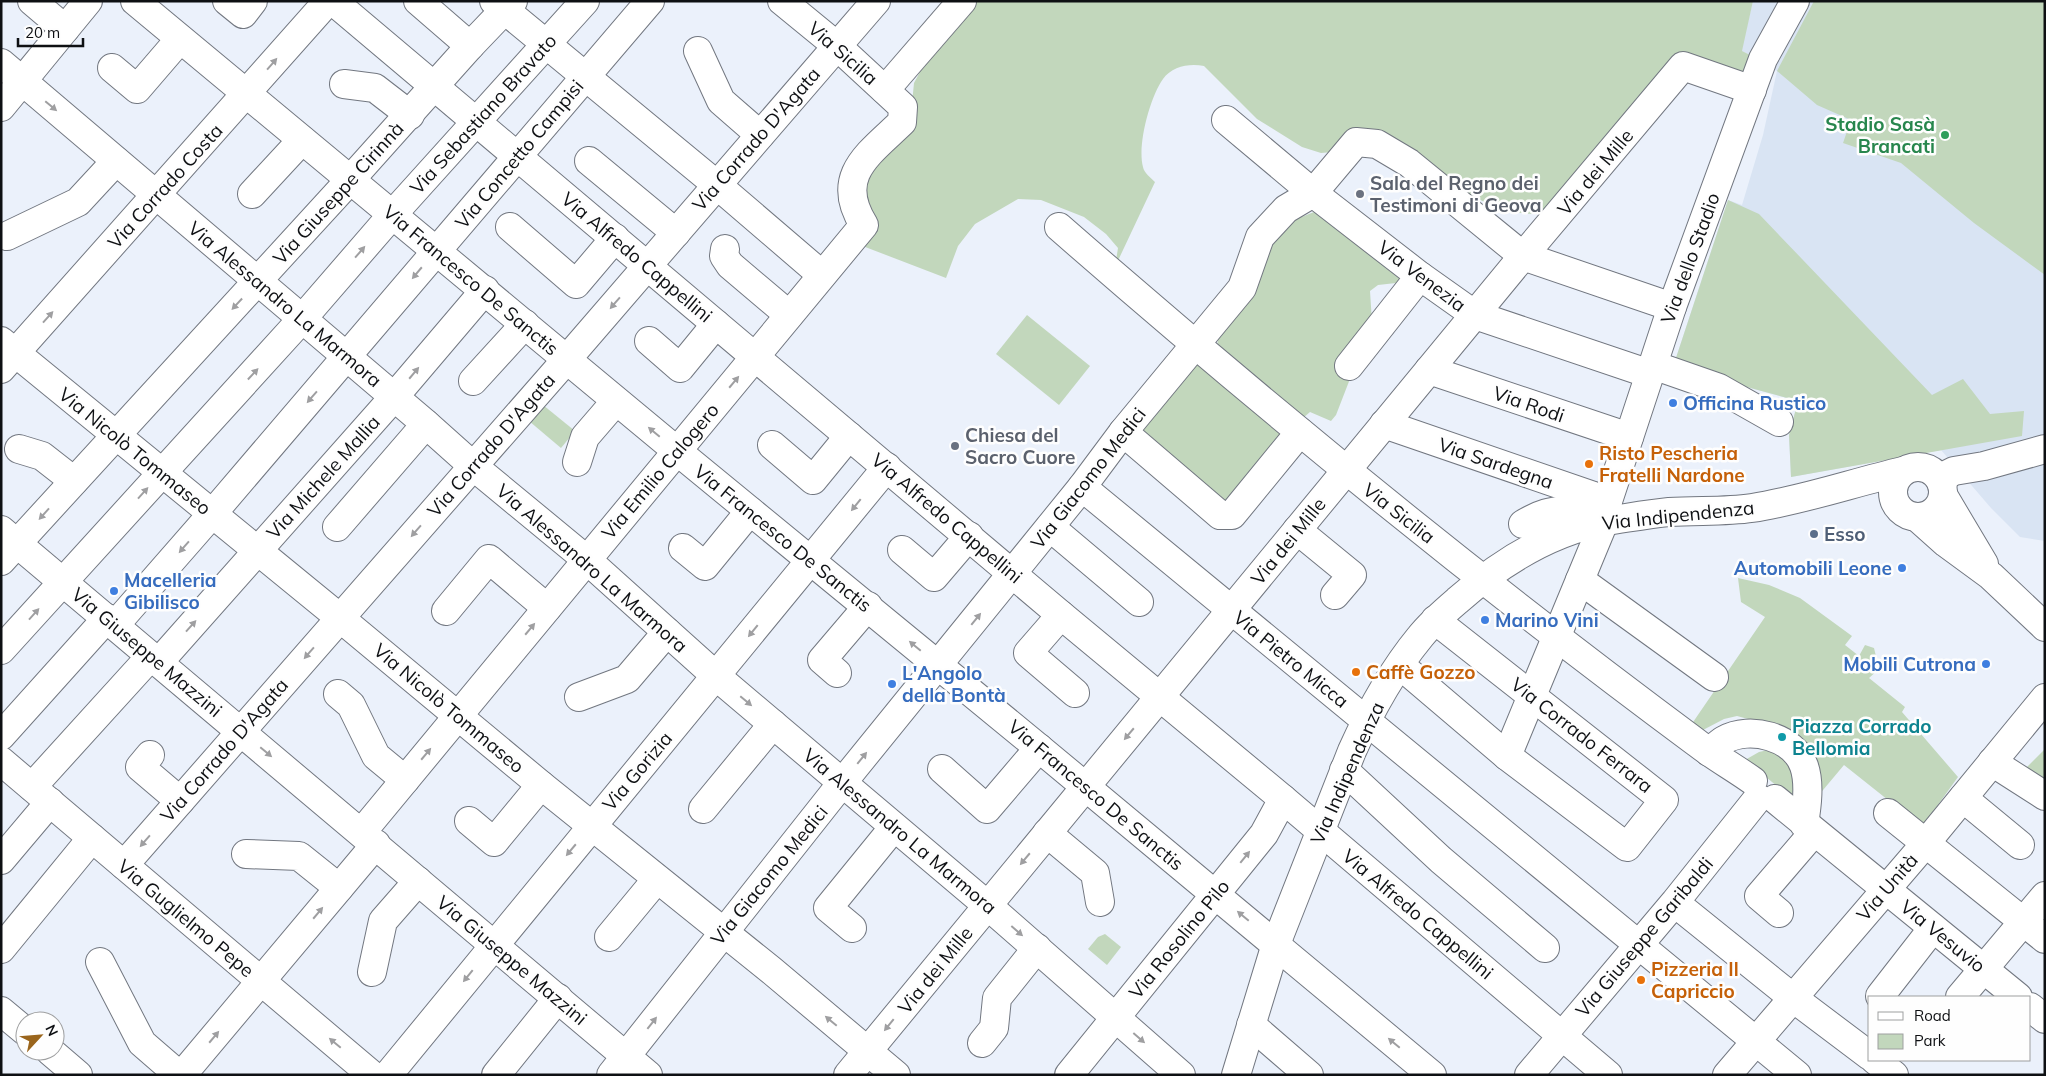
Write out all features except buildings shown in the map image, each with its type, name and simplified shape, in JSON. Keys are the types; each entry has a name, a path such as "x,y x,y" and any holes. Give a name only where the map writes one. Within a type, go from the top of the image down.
{"street":[{"path":"32,1 65,29"},
{"path":"1,107 88,1"},
{"name":"Via Francesco De Sanctis","path":"135,1 616,401 1086,786 1432,1075"},
{"path":"227,1 243,14 253,1"},
{"name":"Via Corrado Costa","path":"6,354 157,196 328,1"},
{"name":"Via Alfredo Cappellini","path":"333,1 1012,574 1283,799 1608,1075"},
{"path":"418,1 470,46"},
{"name":"Via Sebastiano Bravato","path":"1,650 302,319 392,214 585,1"},
{"name":"Via Concetto Campisi","path":"1,736 212,514 650,1"},
{"name":"Via Sicilia","path":"782,1 894,98"},
{"name":"Via Corrado D'Agata","path":"124,865 567,359 876,1"},
{"path":"894,98 962,1"},
{"name":"Via dello Stadio","path":"1507,756 1580,580 1601,506 1629,437 1672,307 1763,59 1795,1"},
{"path":"504,4 546,45 717,185 822,275"},
{"name":"Via Giuseppe Cirinnà","path":"7,545 74,482 410,115 504,4"},
{"path":"112,68 137,89 180,39"},
{"path":"698,51 721,101 760,135"},
{"name":"Via Alessandro La Marmora","path":"1,63 473,466 586,560 716,676 987,905 1181,1075"},
{"name":"Via dei Mille","path":"848,1075 1523,256 1683,66 1752,90"},
{"path":"344,84 375,88 410,115"},
{"name":"Via Emilio Calogero","path":"181,1075 339,888 405,780 864,224 855,210 851,196 853,178 862,163 902,122 894,98"},
{"name":"Via Venezia","path":"1226,120 1313,193 1420,276 1475,315 1651,370 1719,388 1779,422"},
{"path":"252,194 302,140"},
{"name":"Via Giacomo Medici","path":"618,1066 842,783 1082,487 1123,432 1242,288 1260,237 1286,208 1313,193 1356,142 1377,144 1409,163 1523,256"},
{"path":"7,236 78,202 116,161"},
{"path":"589,161 676,232"},
{"path":"510,227 576,284 615,238"},
{"name":"Via Sicilia","path":"1059,227 1195,346 1346,471 1482,579 1762,793"},
{"path":"725,249 724,256 730,265 789,315"},
{"path":"1523,256 1672,307"},
{"path":"1349,366 1420,276"},
{"name":"Via Michele Mallia","path":"1,860 41,794 155,659 258,550 394,397 484,290"},
{"path":"473,381 525,324"},
{"path":"649,341 680,368 716,324"},
{"name":"Via Nicolò Tommaseo","path":"6,354 116,436 258,550 541,785 896,1075"},
{"name":"Via Rodi","path":"1429,370 1629,437"},
{"path":"577,462 585,437 616,401"},
{"path":"337,527 426,424"},
{"name":"Via Sardegna","path":"1384,424 1601,506"},
{"path":"1123,432 1220,515 1232,515 1300,432"},
{"path":"772,446 813,480 849,436"},
{"path":"18,449 42,456 74,482"},
{"path":"1818,494 1852,483 1928,479 1954,471 1984,466 2034,451"},
{"name":"Via Gorizia","path":"388,1075 887,467"},
{"path":"1895,479 1928,479 1940,504 1935,511 1927,516 1908,514 1893,500 1892,489 1895,479"},
{"path":"1928,479 1991,576"},
{"name":"Via Pietro Micca","path":"1082,487 1797,1075"},
{"path":"1818,494 1872,492 1884,497 1991,576 2045,628"},
{"name":"Via Indipendenza","path":"1236,1075 1276,944 1344,770 1366,720 1400,665 1419,638 1435,620 1482,579 1523,552 1601,506 1669,512 1751,508 1818,494"},
{"path":"1523,524 1539,514 1554,510 1601,506"},
{"path":"683,548 704,566 750,510"},
{"path":"1050,527 1139,602"},
{"path":"1297,530 1352,575 1335,595"},
{"path":"902,550 934,577 969,536"},
{"name":"Via Giuseppe Mazzini","path":"7,545 63,581 558,998 618,1066 648,1075"},
{"path":"446,611 489,559 547,608"},
{"path":"1580,580 1714,677"},
{"path":"837,673 822,660 868,606"},
{"path":"1061,615 1028,653 1075,693"},
{"name":"Via Corrado Ferrara","path":"1400,665 1507,756 1627,847 1664,800 1532,694 1435,620"},
{"path":"579,696 627,679 667,632"},
{"path":"338,694 351,705 376,756 405,780"},
{"name":"Via Unità","path":"1727,1075 1925,844 2045,698"},
{"path":"703,809 773,724"},
{"path":"1709,752 1724,739 1742,734 1765,735 1784,742 1796,752 1804,765 1807,781 1809,828 1759,896 1779,913"},
{"path":"942,769 987,809 1039,748"},
{"path":"1992,762 2045,796"},
{"name":"Via Guglielmo Pepe","path":"3,766 41,794 372,1075"},
{"path":"140,767 180,801"},
{"path":"1344,770 1441,860 1545,948"},
{"path":"469,821 494,842 541,785"},
{"name":"Via Giuseppe Garibaldi","path":"1529,1075 1762,793"},
{"name":"Via Vesuvio","path":"1762,793 1809,828 2017,996"},
{"path":"1963,798 2020,845"},
{"name":"Via Rosolino Pilo","path":"1077,1072 1116,1018 1264,834 1283,799"},
{"path":"1888,813 2045,939"},
{"path":"852,928 828,908 894,827"},
{"path":"1048,833 1095,873 1100,902"},
{"path":"1,949 92,838"},
{"path":"246,854 299,856 339,888"},
{"path":"608,937 657,878"},
{"path":"372,972 383,921 418,881"},
{"path":"1961,996 2045,896"},
{"path":"1685,911 1793,998 1868,1054"},
{"path":"1880,996 1933,928"},
{"path":"982,1043 994,1028 998,998 1037,948"},
{"path":"100,962 142,1043 181,1075"},
{"path":"496,1075 558,998"},
{"path":"2031,1008 2045,1019"},
{"path":"1,1011 15,1023"},
{"path":"1251,1025 1309,1075"},
{"path":"62,1061 78,1075"},
{"path":"1876,1061 1895,1075 1907,1061"}],"shaded area":[{"path":"1753,1 2045,1 2045,541 2020,537 1991,508 1941,450 1791,477 1789,435 1798,401 1673,367 1728,200 1742,205 1763,135 1777,71 1741,51"}],"green space":[{"path":"974,1 1753,1 1742,51 1752,56 1745,73 1683,52 1541,213 1522,213 1484,202 1448,181 1400,146 1321,153 1302,147 1257,119 1204,66 1182,66 1171,71 1163,79 1149,109 1143,134 1142,158 1145,171 1155,182 1115,267 1118,248 1106,234 1084,217 1041,200 1018,199 975,224 958,246 946,278 860,245 860,177 912,103 914,83 921,70"},
{"name":"Stadio Sasà Brancati","path":"1814,1 2045,1 2045,275 1974,223 1901,163 1843,143 1851,120 1817,105 1777,71"},
{"path":"1728,200 1759,214 1932,395 1963,379 1990,414 2024,411 2022,436 1791,477 1789,435 1798,401 1673,367"},
{"path":"1314,212 1405,282 1378,285 1370,291 1372,322 1336,415 1331,421 1310,412 1303,418 1217,349 1218,338 1251,297 1274,241 1289,222"},
{"path":"1027,315 1090,366 1059,405 996,354"},
{"path":"1194,362 1203,362 1288,437 1225,506 1145,441 1141,426"},
{"path":"543,405 575,431 561,448 529,421"},
{"path":"1738,578 1769,585 1800,598 1852,636 1845,645 1859,656 1865,645 1874,648 1879,669 1869,678 1905,707 1902,712 1958,777 1922,827 1844,765 1813,802 1810,780 1763,723 1737,716 1724,719 1703,730 1689,728 1765,617 1741,602"},
{"path":"2045,749 2045,782 2025,769"},
{"path":"1768,750 1787,754 1799,804 1745,760 1759,752"},
{"path":"1105,934 1121,947 1107,965 1088,949 1098,937"}],"place":[{"name":"Stadio Sasà Brancati","path":"1945,135"},
{"name":"Sala del Regno dei Testimoni di Geova","path":"1360,194"},
{"name":"Officina Rustico","path":"1673,403"},
{"name":"Chiesa del Sacro Cuore","path":"955,446"},
{"name":"Risto Pescheria Fratelli Nardone","path":"1589,464"},
{"name":"Esso","path":"1814,534"},
{"name":"Automobili Leone","path":"1902,568"},
{"name":"Macelleria Gibilisco","path":"114,591"},
{"name":"Marino Vini","path":"1485,620"},
{"name":"Mobili Cutrona","path":"1986,664"},
{"name":"Caffè Gozzo","path":"1356,672"},
{"name":"L'Angolo della Bontà","path":"892,684"},
{"name":"Piazza Corrado Bellomia","path":"1782,737"},
{"name":"Pizzeria Il Capriccio","path":"1641,980"}]}
